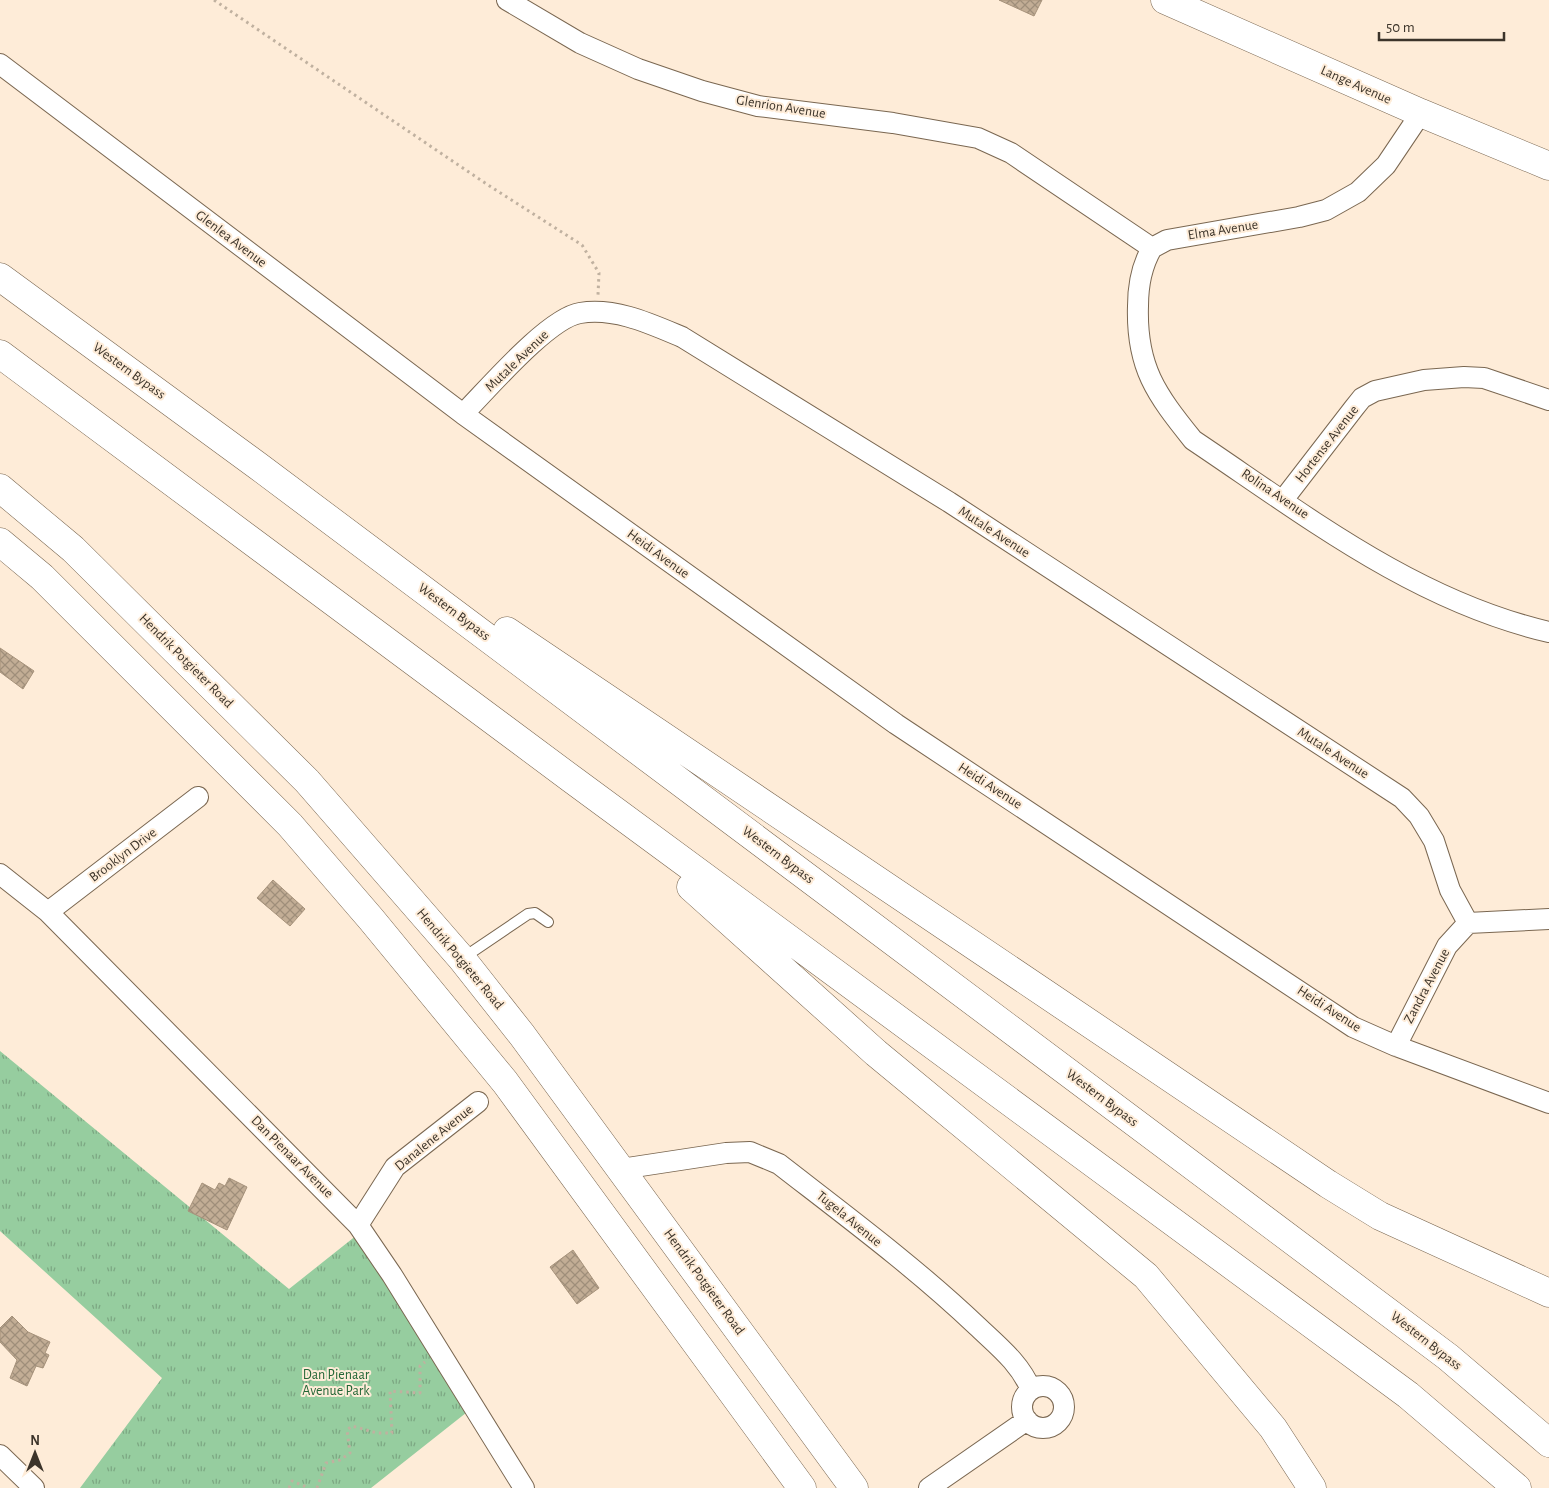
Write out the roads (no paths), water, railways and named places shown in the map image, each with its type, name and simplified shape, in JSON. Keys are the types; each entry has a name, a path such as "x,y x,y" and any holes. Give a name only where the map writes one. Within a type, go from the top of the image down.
{"main road":[{"name":"Lange Avenue","path":"1165,0 1421,113 1549,166"},
{"name":"Western Bypass","path":"0,277 258,466 1448,1356 1549,1443"},
{"path":"0,354 573,780 1408,1394 1517,1488"},
{"path":"258,466 535,649 1328,1184 1380,1216 1549,1293"},
{"name":"Hendrik Potgieter Road","path":"0,488 73,549 307,781 462,959 522,1034 854,1488"},
{"path":"0,542 42,577 290,825 372,919 505,1082 802,1488"},
{"path":"573,780 876,1053 1146,1276 1273,1428 1312,1488"}],"street":[{"name":"Glenrion Avenue","path":"507,0 580,43 638,69 702,91 758,106 956,133 978,138 1011,153 1152,248"},
{"name":"Glenlea Avenue","path":"0,64 463,414"},
{"name":"Elma Avenue","path":"1152,248 1168,240 1299,217 1326,210 1358,192 1386,165 1421,113"},
{"name":"Rolina Avenue","path":"1152,248 1142,271 1138,295 1139,347 1152,383 1171,413 1193,440 1376,561 1433,592 1492,615 1549,632"},
{"name":"Mutale Avenue","path":"463,414 536,340 558,322 579,313 609,312 648,322 682,337 949,502 1402,798 1419,816 1434,840 1450,890 1468,923"},
{"name":"Hortense Avenue","path":"1283,500 1362,398 1375,391 1424,380 1484,378 1549,400"},
{"name":"Heidi Avenue","path":"463,414 896,724 1353,1027 1396,1046 1549,1103"},
{"name":"Brooklyn Drive","path":"48,912 198,797"},
{"name":"Dan Pienaar Avenue","path":"0,874 48,912 358,1225 440,1350 524,1488"},
{"path":"1468,923 1549,920"},
{"name":"Zandra Avenue","path":"1396,1046 1448,946 1468,923"},
{"name":"Danalene Avenue","path":"358,1225 395,1168 478,1102"},
{"name":"Tugela Avenue","path":"621,1169 726,1153 750,1152 780,1164 950,1300 1020,1368 1031,1390"},
{"path":"1039,1386 1055,1390 1060,1395 1064,1410 1061,1418 1048,1427 1040,1428 1027,1420 1022,1404 1031,1390 1039,1386"},
{"path":"929,1488 1027,1420"},
{"path":"0,1455 34,1488"}],"lane":[{"path":"462,959 528,914 535,913 548,922"}],"park label":[{"name":"Dan Pienaar Avenue Park","path":"336,1384"}]}
